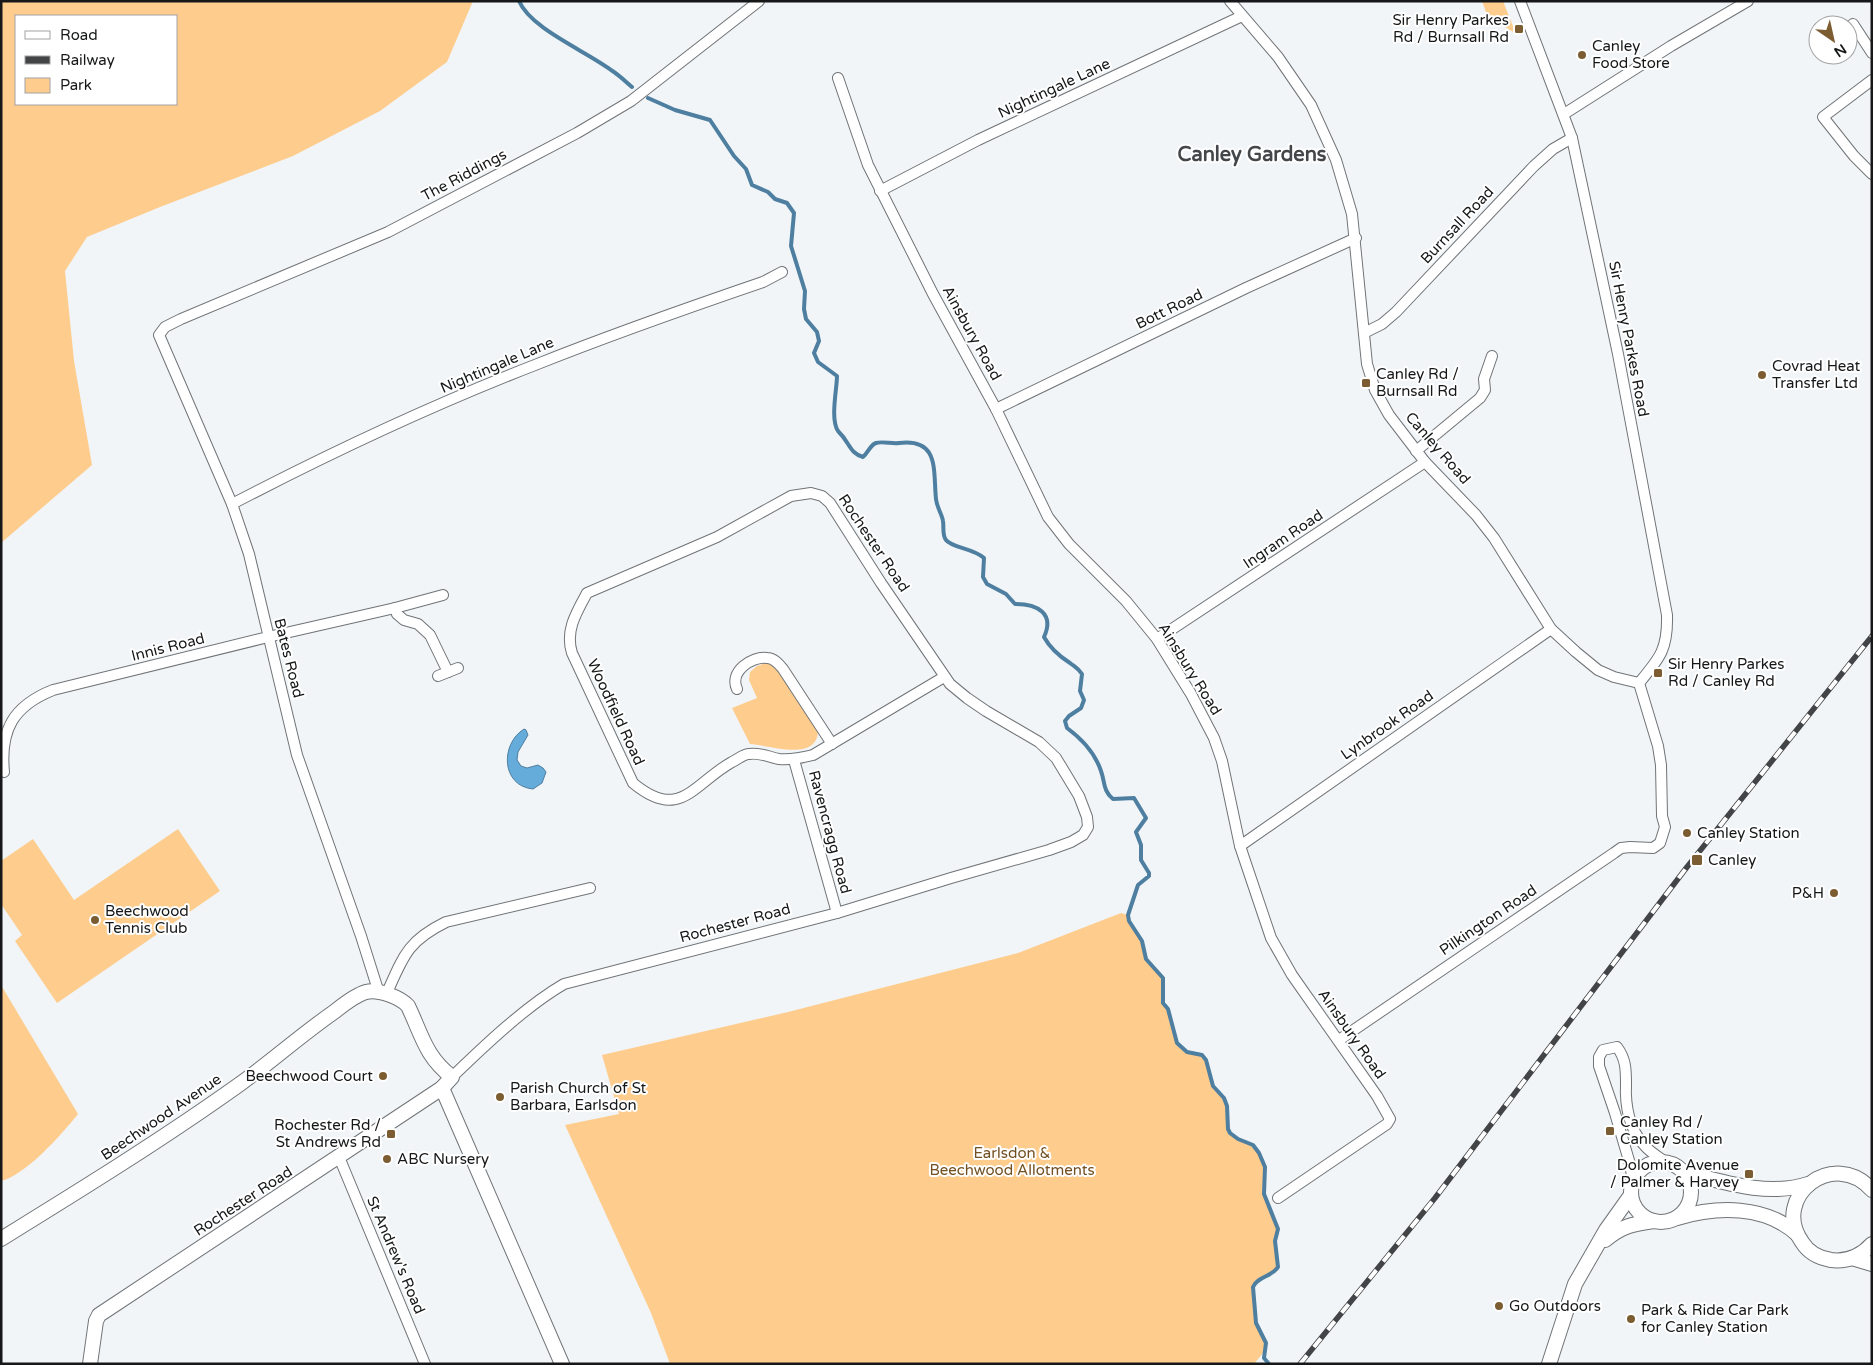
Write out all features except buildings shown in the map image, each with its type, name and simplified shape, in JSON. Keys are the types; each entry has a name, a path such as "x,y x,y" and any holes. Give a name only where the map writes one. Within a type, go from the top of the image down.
{"street":[{"name":"The Riddings","path":"159,335 166,327 181,319 388,232 577,133 631,101 759,1"},
{"name":"Canley Road","path":"1230,1 1278,57 1311,105 1336,160 1352,214 1356,238 1367,364 1375,390 1389,415 1425,462 1476,515 1494,538 1551,629 1598,670 1638,684"},
{"name":"Sir Henry Parkes Road","path":"1520,1 1572,138 1620,363 1667,615 1668,635 1661,656 1638,684"},
{"path":"1564,114 1672,46 1747,2"},
{"name":"Nightingale Lane","path":"880,191 978,140 1242,16"},
{"path":"1858,32 1872,53"},
{"name":"Ainsbury Road","path":"838,78 868,166 933,294 996,409 1048,516 1069,544 1126,601 1157,639 1191,694 1214,738 1222,760 1240,846 1271,938 1292,974 1377,1096 1390,1119 1387,1124 1278,1198"},
{"path":"1872,80 1823,116 1854,156 1872,174"},
{"name":"Burnsall Road","path":"1364,333 1382,324 1396,312 1534,166 1553,149 1572,138"},
{"name":"Bott Road","path":"996,409 1246,288 1356,238"},
{"name":"Nightingale Lane","path":"232,504 405,420 534,365 763,282 782,272"},
{"name":"Bates Road","path":"159,335 232,504 249,554 297,755 383,994"},
{"path":"1416,451 1480,398 1485,390 1484,379 1492,356"},
{"name":"Ingram Road","path":"1157,639 1425,462"},
{"name":"Woodfield Road","path":"822,496 811,493 790,496 717,537 636,573 592,589 587,593 578,609 570,630 568,642 633,783 650,795 666,800 676,800 686,796 729,764 748,754 794,760 813,755 944,677"},
{"name":"Rochester Road","path":"90,1364 96,1321 99,1315 442,1088 487,1044 529,1009 564,984 837,913 1049,850 1071,842 1083,835 1088,827 1087,817 1079,796 1056,758 1039,742 967,698 944,677 830,503 822,496"},
{"name":"Innis Road","path":"4,772 2,755 8,724 20,708 39,695 443,595"},
{"path":"395,608 397,614 404,620 418,624 430,636 453,670 438,676"},
{"name":"Lynbrook Road","path":"1240,846 1551,629"},
{"path":"737,689 734,680 735,675 743,666 759,658 772,659 783,669 832,744"},
{"name":"Pilkington Road","path":"1339,1040 1621,848 1640,846 1652,848 1660,843 1665,826 1662,816 1661,765 1658,746 1638,684"},
{"name":"Ravencragg Road","path":"794,760 837,913"},
{"path":"452,1077 440,1068 427,1050 408,1006 402,1000 383,994 404,954 426,932 446,922 590,888"},
{"name":"Beechwood Avenue","path":"1,1239 98,1178 241,1083 383,994"},
{"path":"1654,1221 1641,1215 1633,1202 1630,1164 1616,1113 1599,1066 1598,1057 1603,1050 1610,1047 1617,1047 1622,1053 1627,1069 1626,1105 1636,1134 1645,1146 1667,1163 1683,1172 1740,1185 1786,1190 1809,1183 1825,1175 1845,1174 1861,1180 1872,1190"},
{"path":"442,1088 562,1364"},
{"name":"St Andrew's Road","path":"339,1157 425,1364"},
{"path":"1549,1364 1575,1284 1595,1249 1644,1168 1651,1164 1667,1163"},
{"path":"1673,1219 1685,1210 1690,1197 1690,1188 1683,1172"},
{"path":"1797,1234 1793,1219 1796,1204 1799,1196 1809,1183"},
{"path":"1595,1249 1618,1230 1636,1223 1667,1221 1711,1211 1747,1212 1776,1219 1787,1225 1797,1234 1805,1247 1819,1257 1835,1261 1852,1258 1872,1244"},
{"path":"1852,1258 1872,1264"}],"green space":[{"path":"1,1 473,1 447,62 380,111 293,156 87,237 65,271 74,361 92,465 1,543"},
{"path":"1482,1 1503,1 1516,34 1487,15"},
{"path":"765,663 776,668 818,730 816,740 810,746 791,750 750,744 732,708 757,698 749,680 750,672 757,666"},
{"name":"Beechwood Tennis Club","path":"178,829 220,891 57,1003 15,941 22,935 1,904 1,861 33,839 74,900"},
{"name":"Earlsdon & Beechwood Allotments","path":"1121,913 1128,915 1129,921 1142,941 1146,959 1163,978 1163,1003 1168,1009 1177,1043 1187,1052 1202,1055 1206,1060 1213,1086 1224,1098 1227,1106 1228,1129 1230,1133 1238,1139 1253,1145 1265,1167 1264,1194 1278,1229 1275,1241 1278,1267 1255,1283 1253,1287 1256,1323 1266,1343 1263,1353 1254,1364 670,1364 651,1313 565,1125 619,1114 602,1055 788,1012 1018,953"},
{"path":"1,985 78,1114 43,1153 21,1171 1,1181"}],"water":[{"path":"524,729 528,735 518,752 517,760 521,766 527,768 538,765 546,772 542,783 533,789 522,786 515,780 510,773 508,764 511,744"}],"waterway":[{"path":"519,1 525,11 535,21 560,39 617,74 632,87"},
{"path":"648,98 675,110 710,120 734,156 746,169 752,185 768,192 775,199 787,203 794,213 791,246 805,291 804,309 806,319 817,332 819,341 814,353 818,362 837,376 834,419 838,431 856,454 863,457 872,445 878,442 912,443 922,446 928,451 934,468 937,502 946,540 953,545 974,552 984,558 983,577 987,584 1006,594 1015,604 1037,608 1042,612 1047,622 1044,637 1046,641 1062,658 1082,674 1080,691 1084,700 1081,708 1065,721 1067,728 1092,752 1110,796 1113,799 1134,798 1146,818 1136,832 1141,845 1141,860 1149,876 1138,885 1128,915 1129,921 1142,941 1146,959 1163,978 1163,1003 1168,1009 1177,1043 1187,1052 1202,1055 1206,1060 1213,1086 1224,1098 1227,1106 1228,1129 1230,1133 1238,1139 1253,1145 1265,1167 1264,1194 1278,1229 1275,1241 1278,1267 1255,1283 1253,1287 1256,1323 1266,1343 1264,1358 1269,1364"}],"railway":[{"path":"1300,1364 1435,1198 1687,867 1872,636"}],"place":[{"name":"Sir Henry Parkes Rd / Burnsall Rd","path":"1519,29"},
{"name":"Canley Food Store","path":"1582,55"},
{"name":"Covrad Heat Transfer Ltd","path":"1762,375"},
{"name":"Canley Rd / Burnsall Rd","path":"1366,383"},
{"name":"Sir Henry Parkes Rd / Canley Rd","path":"1658,673"},
{"name":"Canley Station","path":"1687,833"},
{"name":"Canley","path":"1697,860"},
{"name":"P&H","path":"1834,893"},
{"name":"Beechwood Tennis Club","path":"95,920"},
{"name":"Beechwood Court","path":"383,1076"},
{"name":"Parish Church of St Barbara, Earlsdon","path":"500,1097"},
{"name":"Canley Rd / Canley Station","path":"1610,1131"},
{"name":"Rochester Rd / St Andrews Rd","path":"391,1134"},
{"name":"ABC Nursery","path":"387,1159"},
{"name":"Dolomite Avenue / Palmer & Harvey","path":"1749,1174"},
{"name":"Go Outdoors","path":"1499,1306"},
{"name":"Park & Ride Car Park for Canley Station","path":"1631,1319"}],"district":[{"name":"Canley Gardens","path":"1252,155"}]}
